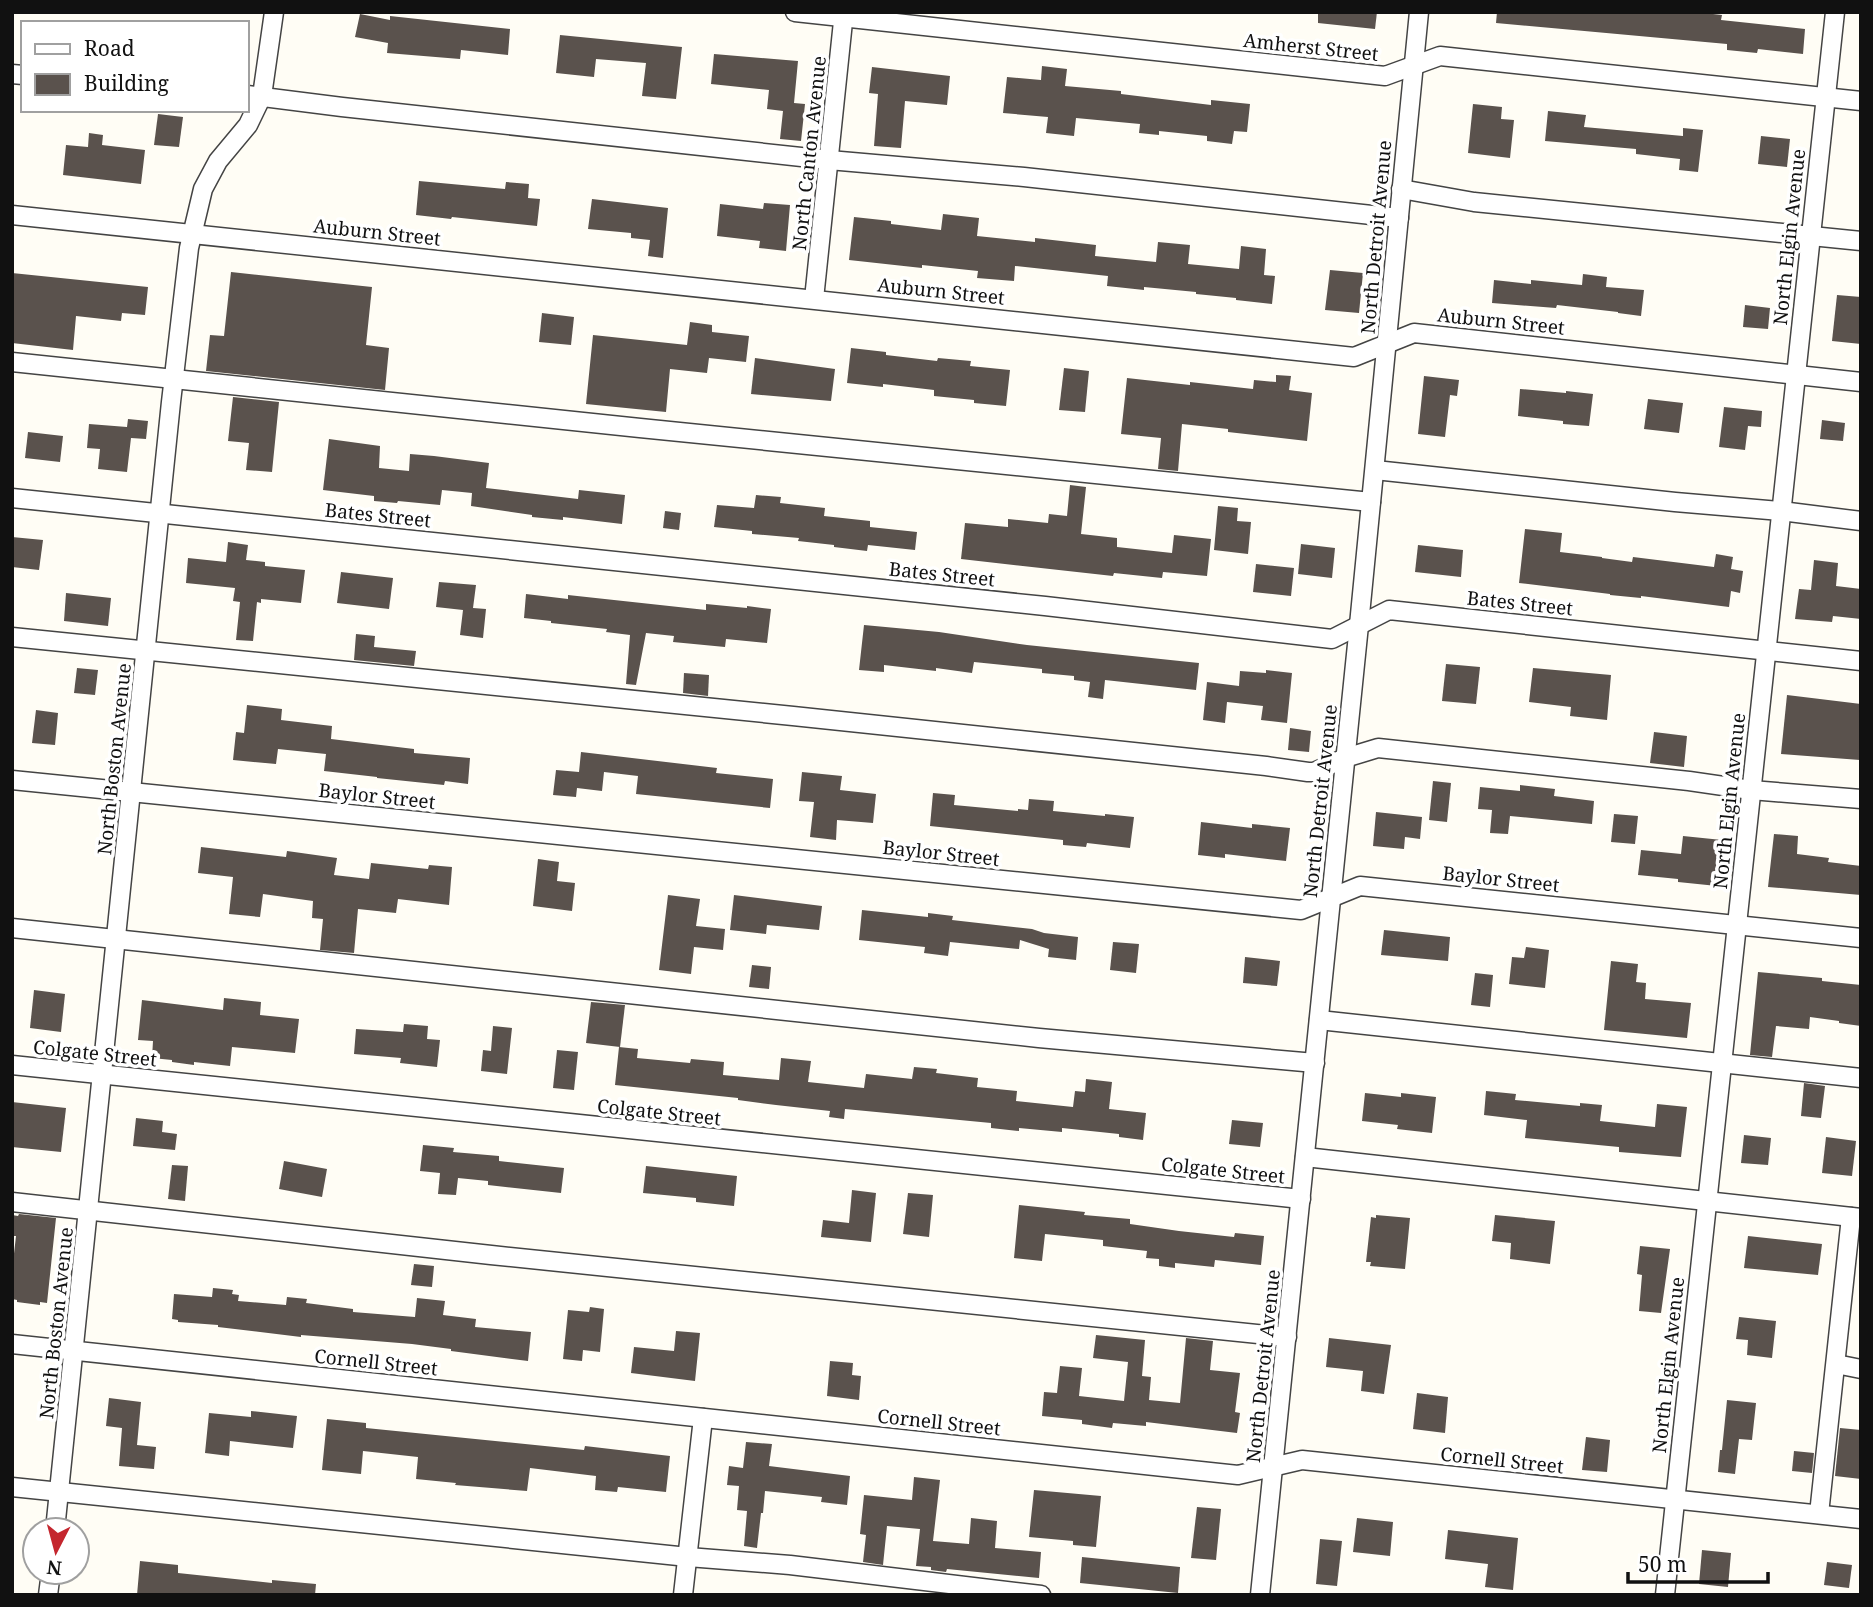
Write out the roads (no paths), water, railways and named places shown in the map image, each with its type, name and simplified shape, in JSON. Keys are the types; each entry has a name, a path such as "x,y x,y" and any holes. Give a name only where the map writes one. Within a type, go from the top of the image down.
{"street":[{"name":"North Boston Avenue","path":"56,1516 189,248 203,189 218,161 248,125 274,12"},
{"name":"Amherst Street","path":"795,12 844,15 1385,76 1440,56 1861,101"},
{"name":"North Detroit Avenue","path":"1260,1595 1419,12"},
{"name":"North Elgin Avenue","path":"1665,1595 1835,12"},
{"name":"North Canton Avenue","path":"814,299 844,15"},
{"path":"254,95 355,109 829,160 1024,177 1399,218"},
{"path":"1401,189 1474,202 1861,242"},
{"name":"Auburn Street","path":"12,215 1354,357 1414,333 1861,382"},
{"path":"12,362 1371,502"},
{"path":"1375,470 1861,521"},
{"name":"Bates Street","path":"12,498 1045,606 1332,639 1389,610 1861,661"},
{"path":"12,637 793,716 1308,772 1378,748 1751,790 1861,799"},
{"name":"Baylor Street","path":"12,780 1301,910 1360,886 1861,938"},
{"path":"12,928 1012,1035 1315,1063"},
{"path":"1319,1020 1861,1078"},
{"name":"Colgate Street","path":"12,1065 1301,1199"},
{"name":"Colgate Street","path":"1305,1157 1856,1218"},
{"path":"12,1202 491,1255 1287,1336"},
{"path":"1819,1514 1856,1218"},
{"name":"Cornell Street","path":"12,1344 1238,1475 1302,1460 1861,1519"},
{"path":"1836,1364 1861,1368"},
{"path":"683,1595 703,1418"},
{"path":"12,1487 803,1567 1041,1595"}]}
